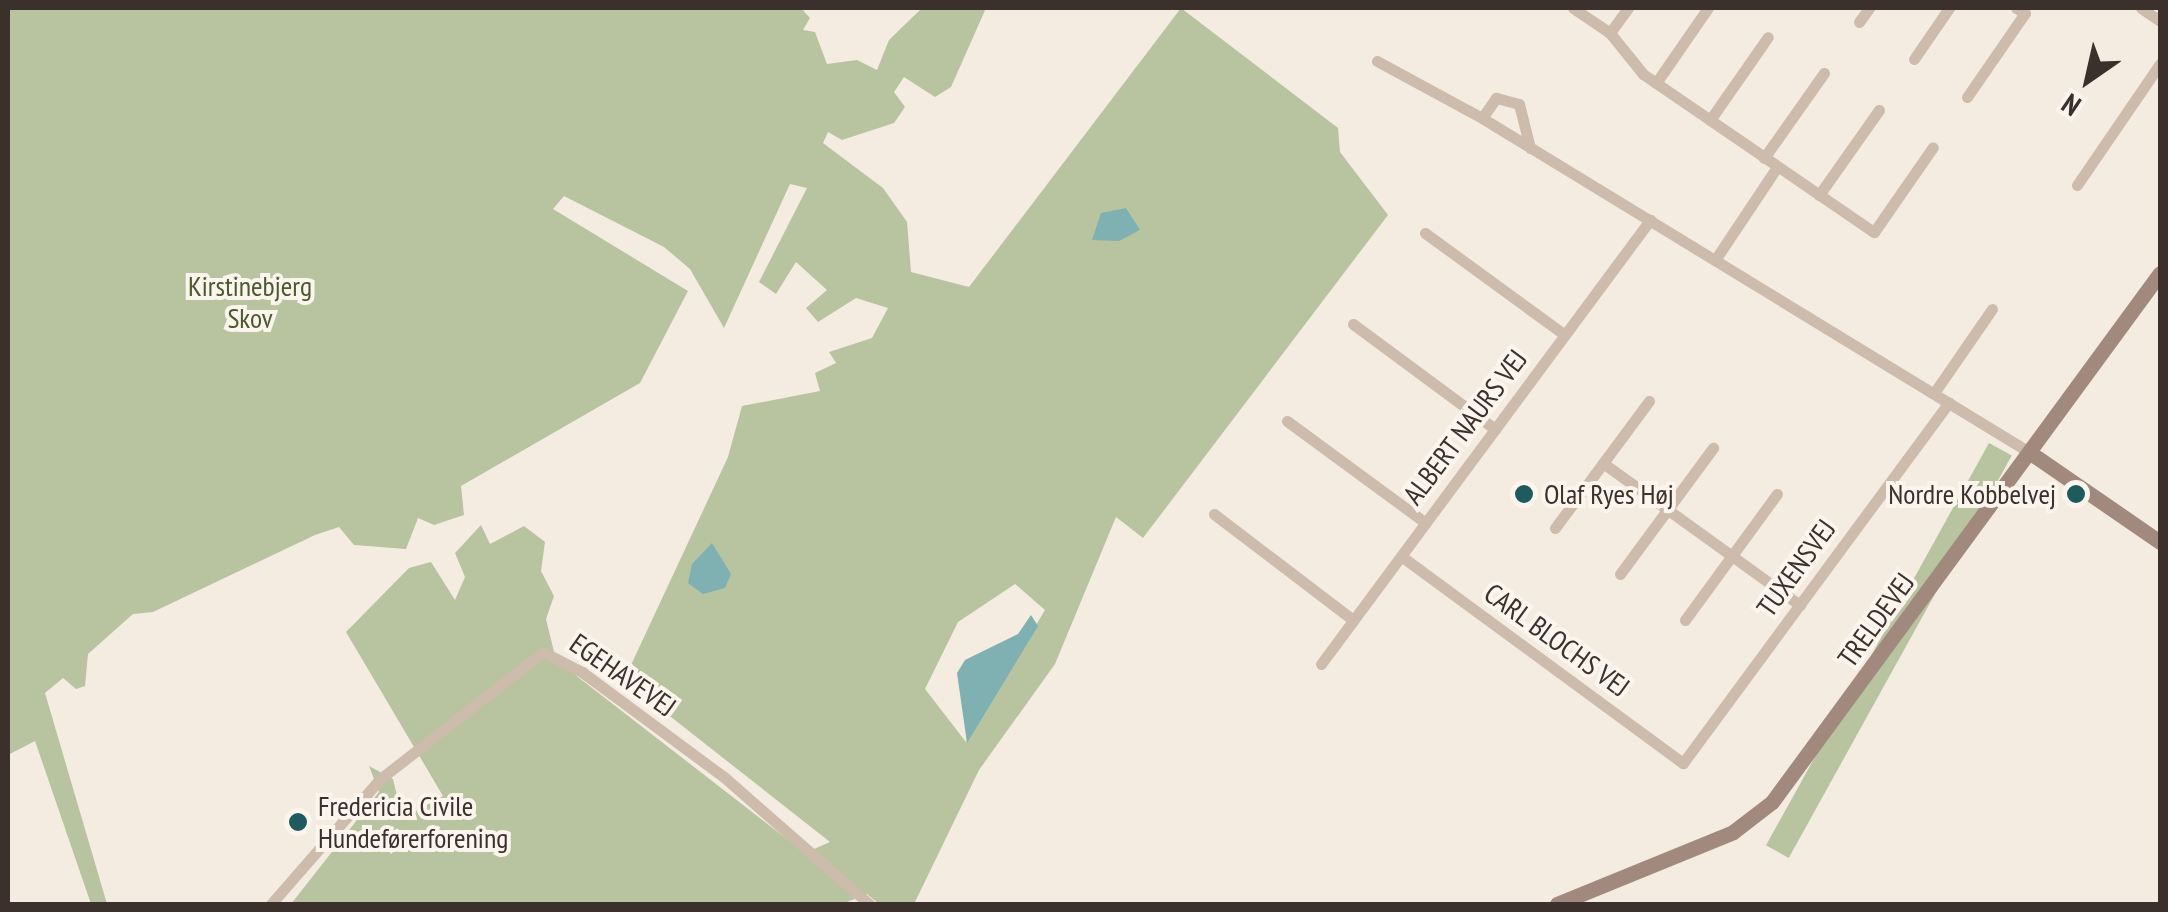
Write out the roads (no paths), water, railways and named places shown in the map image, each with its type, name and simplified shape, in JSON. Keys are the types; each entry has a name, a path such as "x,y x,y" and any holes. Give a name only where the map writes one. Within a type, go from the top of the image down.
{"street":[{"path":"1574,8 1610,34 1656,83 1874,232 1933,147"},
{"path":"1610,34 1628,8"},
{"path":"1656,83 1708,8"},
{"path":"1859,22 1869,8"},
{"path":"1914,59 1949,8"},
{"path":"1968,89 2025,13 2016,8"},
{"path":"2140,8 2160,21"},
{"path":"1710,120 1768,37"},
{"path":"1378,60 1482,118 1949,402 2160,542"},
{"path":"2077,184 2160,64"},
{"path":"1764,158 1824,73"},
{"path":"1482,118 1496,98 1514,99 1530,148"},
{"path":"1819,195 1879,110"},
{"path":"1714,260 1777,167"},
{"name":"ALBERT NAURS VEJ","path":"1321,664 1650,220"},
{"path":"1425,233 1565,335"},
{"name":"TRELDEVEJ","path":"1557,904 1732,832 1772,802 2160,273"},
{"path":"1934,393 1992,309"},
{"path":"1353,324 1495,429"},
{"path":"1555,528 1648,401"},
{"name":"TUXENSVEJ","path":"1684,763 1949,402"},
{"path":"1287,421 1426,523"},
{"path":"1620,574 1714,448"},
{"path":"1603,463 1800,605"},
{"path":"1685,620 1777,494"},
{"path":"1214,514 1354,620"},
{"name":"CARL BLOCHS VEJ","path":"1401,556 1684,763"},
{"name":"EGEHAVEVEJ","path":"270,904 380,780 542,652 582,672 724,777 869,904"}],"water":[{"path":"1126,208 1140,230 1119,241 1092,240 1101,213"},
{"path":"712,543 731,574 725,588 703,594 688,583 692,564"},
{"path":"1031,615 1038,626 967,743 957,673 965,660 1018,634"}],"place":[{"name":"Olaf Ryes Høj","path":"1524,494"},
{"name":"Nordre Kobbelvej","path":"2076,494"},
{"name":"Fredericia Civile Hundeførerforening","path":"298,822"}],"park label":[{"name":"Kirstinebjerg Skov","path":"250,302"}]}
